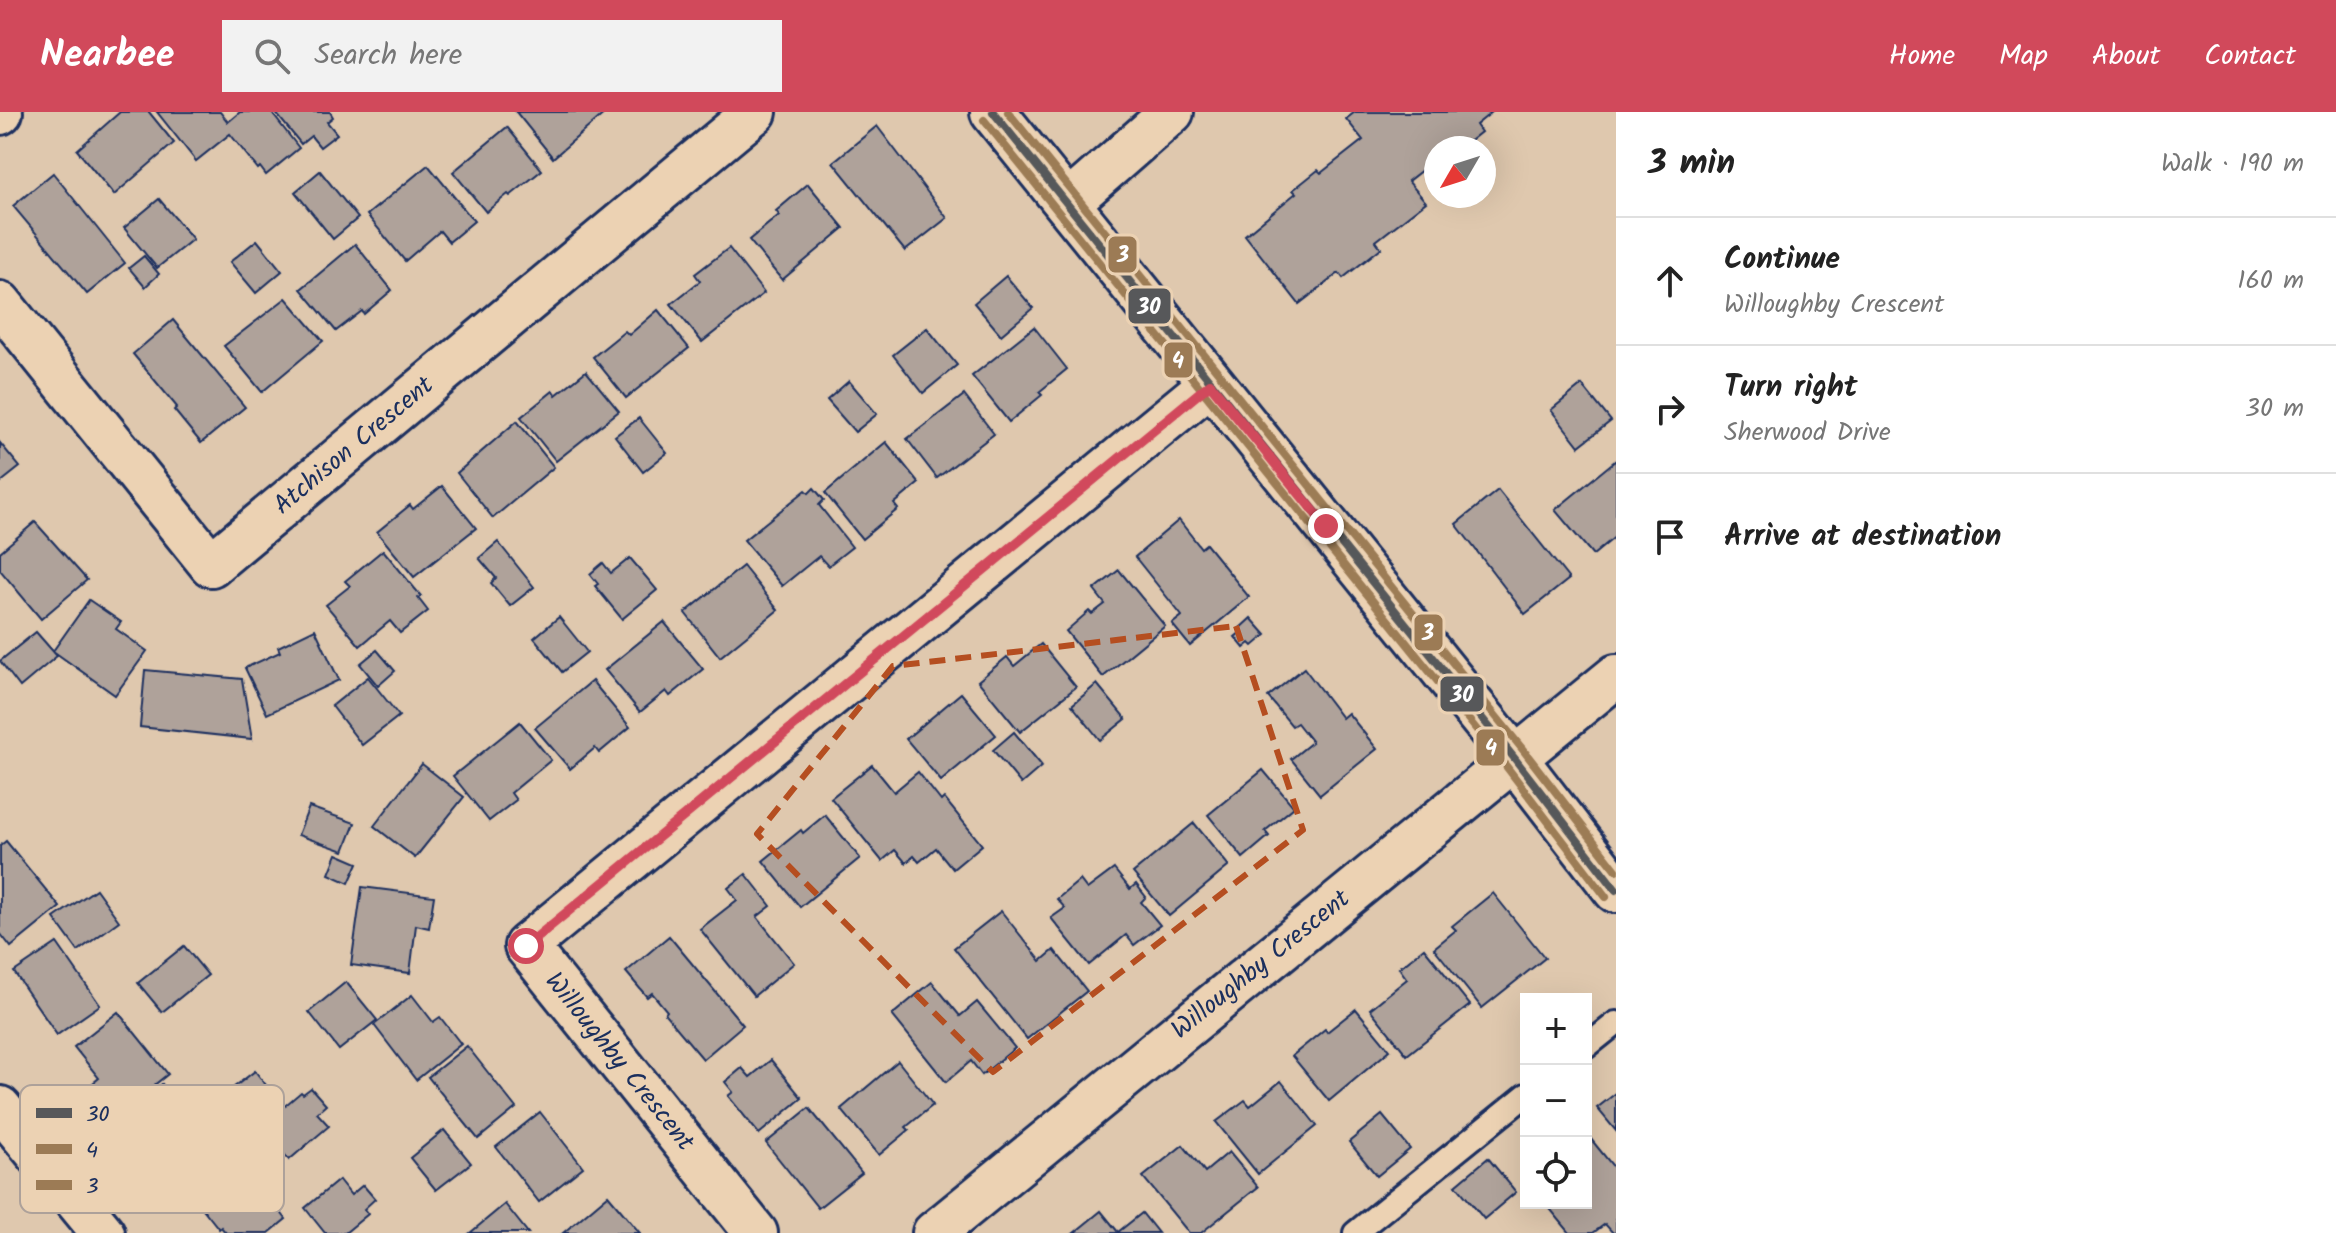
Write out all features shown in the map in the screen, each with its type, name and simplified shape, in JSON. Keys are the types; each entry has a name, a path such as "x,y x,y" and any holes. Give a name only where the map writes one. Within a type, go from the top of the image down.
{"street":[{"name":"Atchison Crescent","path":"0,303 211,565 755,112"},
{"path":"993,112 1515,759 1616,890"},
{"path":"1067,204 1172,112"},
{"name":"Willoughby Crescent","path":"756,1233 526,946 1210,384"},
{"name":"Willoughby Crescent","path":"934,1233 1616,676"},
{"path":"0,1108 20,1132"},
{"path":"87,1213 103,1233"}],"lane":[{"path":"1592,1042 1616,1023"},
{"path":"1355,1233 1520,1100"}],"highlighted area":[{"path":"1236,626 1303,830 993,1072 757,834 893,666"}],"building":[{"path":"120,112 149,112 174,143 114,195 77,150"},
{"path":"157,112 220,112 228,122 240,112 271,112 299,148 266,175 230,134 196,161"},
{"path":"275,112 330,112 333,117 327,122 337,134 320,147 311,136 301,144"},
{"path":"516,112 606,112 553,158"},
{"path":"1355,112 1492,112 1476,125 1481,132 1476,136 1424,136 1424,168 1408,181 1424,204 1376,241 1381,248 1343,278 1339,273 1299,304 1245,235 1296,193 1293,190 1318,170 1321,173 1363,140 1346,119"},
{"path":"877,126 947,218 905,251 833,162"},
{"path":"507,127 542,170 486,212 453,172"},
{"path":"428,165 474,221 449,242 440,231 405,261 367,215"},
{"path":"320,171 358,218 333,239 295,192"},
{"path":"53,173 125,263 87,294 13,206"},
{"path":"808,184 844,228 782,280 749,240 779,215 776,211"},
{"path":"159,199 193,239 157,268 124,228"},
{"path":"257,240 282,271 256,293 230,262"},
{"path":"355,244 392,290 364,314 362,311 336,331 301,289"},
{"path":"729,248 764,293 702,342 671,304 700,281 695,274"},
{"path":"144,256 159,274 145,287 129,268"},
{"path":"1006,276 1033,308 1001,335 974,303"},
{"path":"286,298 323,341 262,392 224,346"},
{"path":"658,310 689,348 626,398 593,357 625,331 629,335"},
{"path":"173,320 245,407 201,443 174,410 177,407 133,354"},
{"path":"1034,327 1067,369 1009,422 972,376"},
{"path":"927,328 957,365 923,393 893,355"},
{"path":"586,371 619,411 556,461 521,417 553,391 556,395"},
{"path":"849,381 877,414 855,432 827,400"},
{"path":"1582,385 1611,421 1579,446 1551,410"},
{"path":"964,395 994,434 937,478 907,439"},
{"path":"639,418 667,453 643,472 615,436"},
{"path":"517,421 554,467 493,518 457,473"},
{"path":"886,442 919,483 894,504 898,509 862,539 825,493"},
{"path":"0,443 20,467 0,483"},
{"path":"1616,460 1616,536 1593,555 1555,510"},
{"path":"442,486 476,528 414,577 377,532 410,505 413,509"},
{"path":"814,488 824,500 819,505 852,547 828,566 819,556 782,586 744,540 806,490 809,493"},
{"path":"1498,490 1569,579 1525,614 1456,524"},
{"path":"1179,520 1201,548 1206,544 1249,597 1190,646 1172,624 1182,616 1135,557"},
{"path":"35,522 87,580 41,619 0,570 0,552"},
{"path":"498,542 534,587 510,606 491,583 496,578 479,558"},
{"path":"383,550 421,596 418,598 428,611 400,633 390,621 360,646 326,605 350,586 345,581"},
{"path":"630,558 657,590 622,619 595,586 598,584 590,574 603,563 611,573"},
{"path":"743,566 778,610 720,657 685,613"},
{"path":"1119,570 1165,626 1103,677 1066,631 1089,611 1092,614 1105,604 1094,590"},
{"path":"89,600 121,622 116,629 147,651 115,695 53,651"},
{"path":"559,617 587,652 562,672 534,638"},
{"path":"1251,618 1266,635 1253,646 1250,643 1244,648 1235,637"},
{"path":"664,622 703,669 670,696 666,691 640,712 605,670"},
{"path":"315,629 339,680 267,714 245,668 280,652 278,647"},
{"path":"36,632 57,656 20,687 0,661"},
{"path":"1041,644 1076,687 1020,732 978,681 1007,657 1014,666"},
{"path":"377,650 395,671 378,686 360,664"},
{"path":"1304,668 1342,718 1348,713 1377,749 1320,795 1291,759 1312,742 1297,723 1292,726 1268,697"},
{"path":"145,670 242,679 252,739 140,727"},
{"path":"368,677 399,716 362,745 332,706"},
{"path":"592,681 630,727 599,753 595,748 570,769 535,728"},
{"path":"1097,684 1126,719 1100,740 1072,705"},
{"path":"961,693 996,735 941,781 906,739"},
{"path":"520,722 551,760 511,793 516,800 489,821 453,776"},
{"path":"1014,732 1042,766 1021,784 993,750"},
{"path":"422,764 464,797 415,858 374,826"},
{"path":"872,765 894,792 918,772 941,801 944,798 982,845 953,869 936,848 919,862 914,856 906,863 895,850 882,861 831,798"},
{"path":"1263,770 1294,807 1265,831 1269,836 1243,858 1208,815"},
{"path":"309,807 355,823 344,851 298,835"},
{"path":"825,815 860,858 800,907 763,861"},
{"path":"1194,823 1229,866 1169,916 1133,873"},
{"path":"6,841 60,907 11,947 0,933 0,846"},
{"path":"337,854 358,863 349,883 329,874"},
{"path":"1114,869 1130,889 1136,884 1146,897 1141,902 1160,925 1134,945 1126,935 1089,965 1051,918 1065,908 1057,899 1080,880 1087,889"},
{"path":"746,874 771,906 757,917 794,963 754,996 700,929 737,900 728,888"},
{"path":"362,887 434,896 429,928 416,925 410,973 351,965"},
{"path":"96,889 119,921 78,951 54,918"},
{"path":"1493,893 1545,958 1482,1008 1434,948 1456,930 1452,926"},
{"path":"1001,911 1041,961 1054,950 1087,991 1027,1039 954,948"},
{"path":"669,936 743,1025 703,1059 665,1014 667,1011 652,993 647,997 626,972"},
{"path":"57,943 100,1005 57,1035 14,972"},
{"path":"184,946 208,975 162,1012 138,983"},
{"path":"1424,948 1470,1005 1407,1055 1370,1009 1407,979 1399,968"},
{"path":"346,982 377,1020 339,1050 309,1012"},
{"path":"932,982 960,1016 977,1002 1015,1048 982,1075 971,1061 946,1082 892,1015"},
{"path":"412,995 433,1022 440,1017 461,1044 416,1080 374,1025"},
{"path":"1356,1009 1390,1050 1329,1101 1292,1056"},
{"path":"118,1012 168,1074 154,1085 95,1085 93,1083 99,1078 74,1047"},
{"path":"467,1046 516,1108 478,1139 428,1077"},
{"path":"771,1060 802,1098 759,1134 728,1096 733,1092 725,1082 742,1068 750,1077"},
{"path":"898,1061 933,1105 879,1155 841,1109"},
{"path":"255,1071 266,1085 237,1085"},
{"path":"1281,1081 1317,1126 1258,1174 1216,1122 1245,1100 1250,1106"},
{"path":"311,1088 326,1105 317,1113 329,1126 289,1160 284,1154 284,1106 301,1092 303,1094"},
{"path":"1616,1093 1616,1131 1597,1108"},
{"path":"809,1108 862,1173 818,1208 766,1143"},
{"path":"540,1112 583,1167 539,1202 496,1147"},
{"path":"1382,1115 1410,1149 1377,1176 1349,1142"},
{"path":"444,1130 471,1163 436,1190 410,1158"},
{"path":"1592,1140 1616,1170 1616,1233 1605,1224 1593,1233 1570,1233 1550,1209 1592,1209"},
{"path":"1183,1145 1205,1172 1229,1152 1258,1187 1201,1233 1189,1233 1143,1177"},
{"path":"1488,1158 1516,1192 1484,1219 1456,1185"},
{"path":"339,1180 351,1195 363,1185 375,1199 364,1209 368,1214 345,1233 325,1233 305,1208"},
{"path":"608,1195 640,1233 563,1233"},
{"path":"505,1204 528,1233 470,1233"},
{"path":"1101,1211 1118,1232 1142,1213 1158,1233 1074,1233"},
{"path":"206,1213 281,1213 286,1219 269,1233 226,1233 221,1227 219,1229"}],"transit line":[{"name":"30","path":"993,112 1515,759 1616,890"},
{"name":"3","path":"1008,112 1524,751 1616,870"},
{"name":"4","path":"984,120 1506,766 1606,897"}],"route":[{"path":"526,946 1210,384 1326,526"}]}
